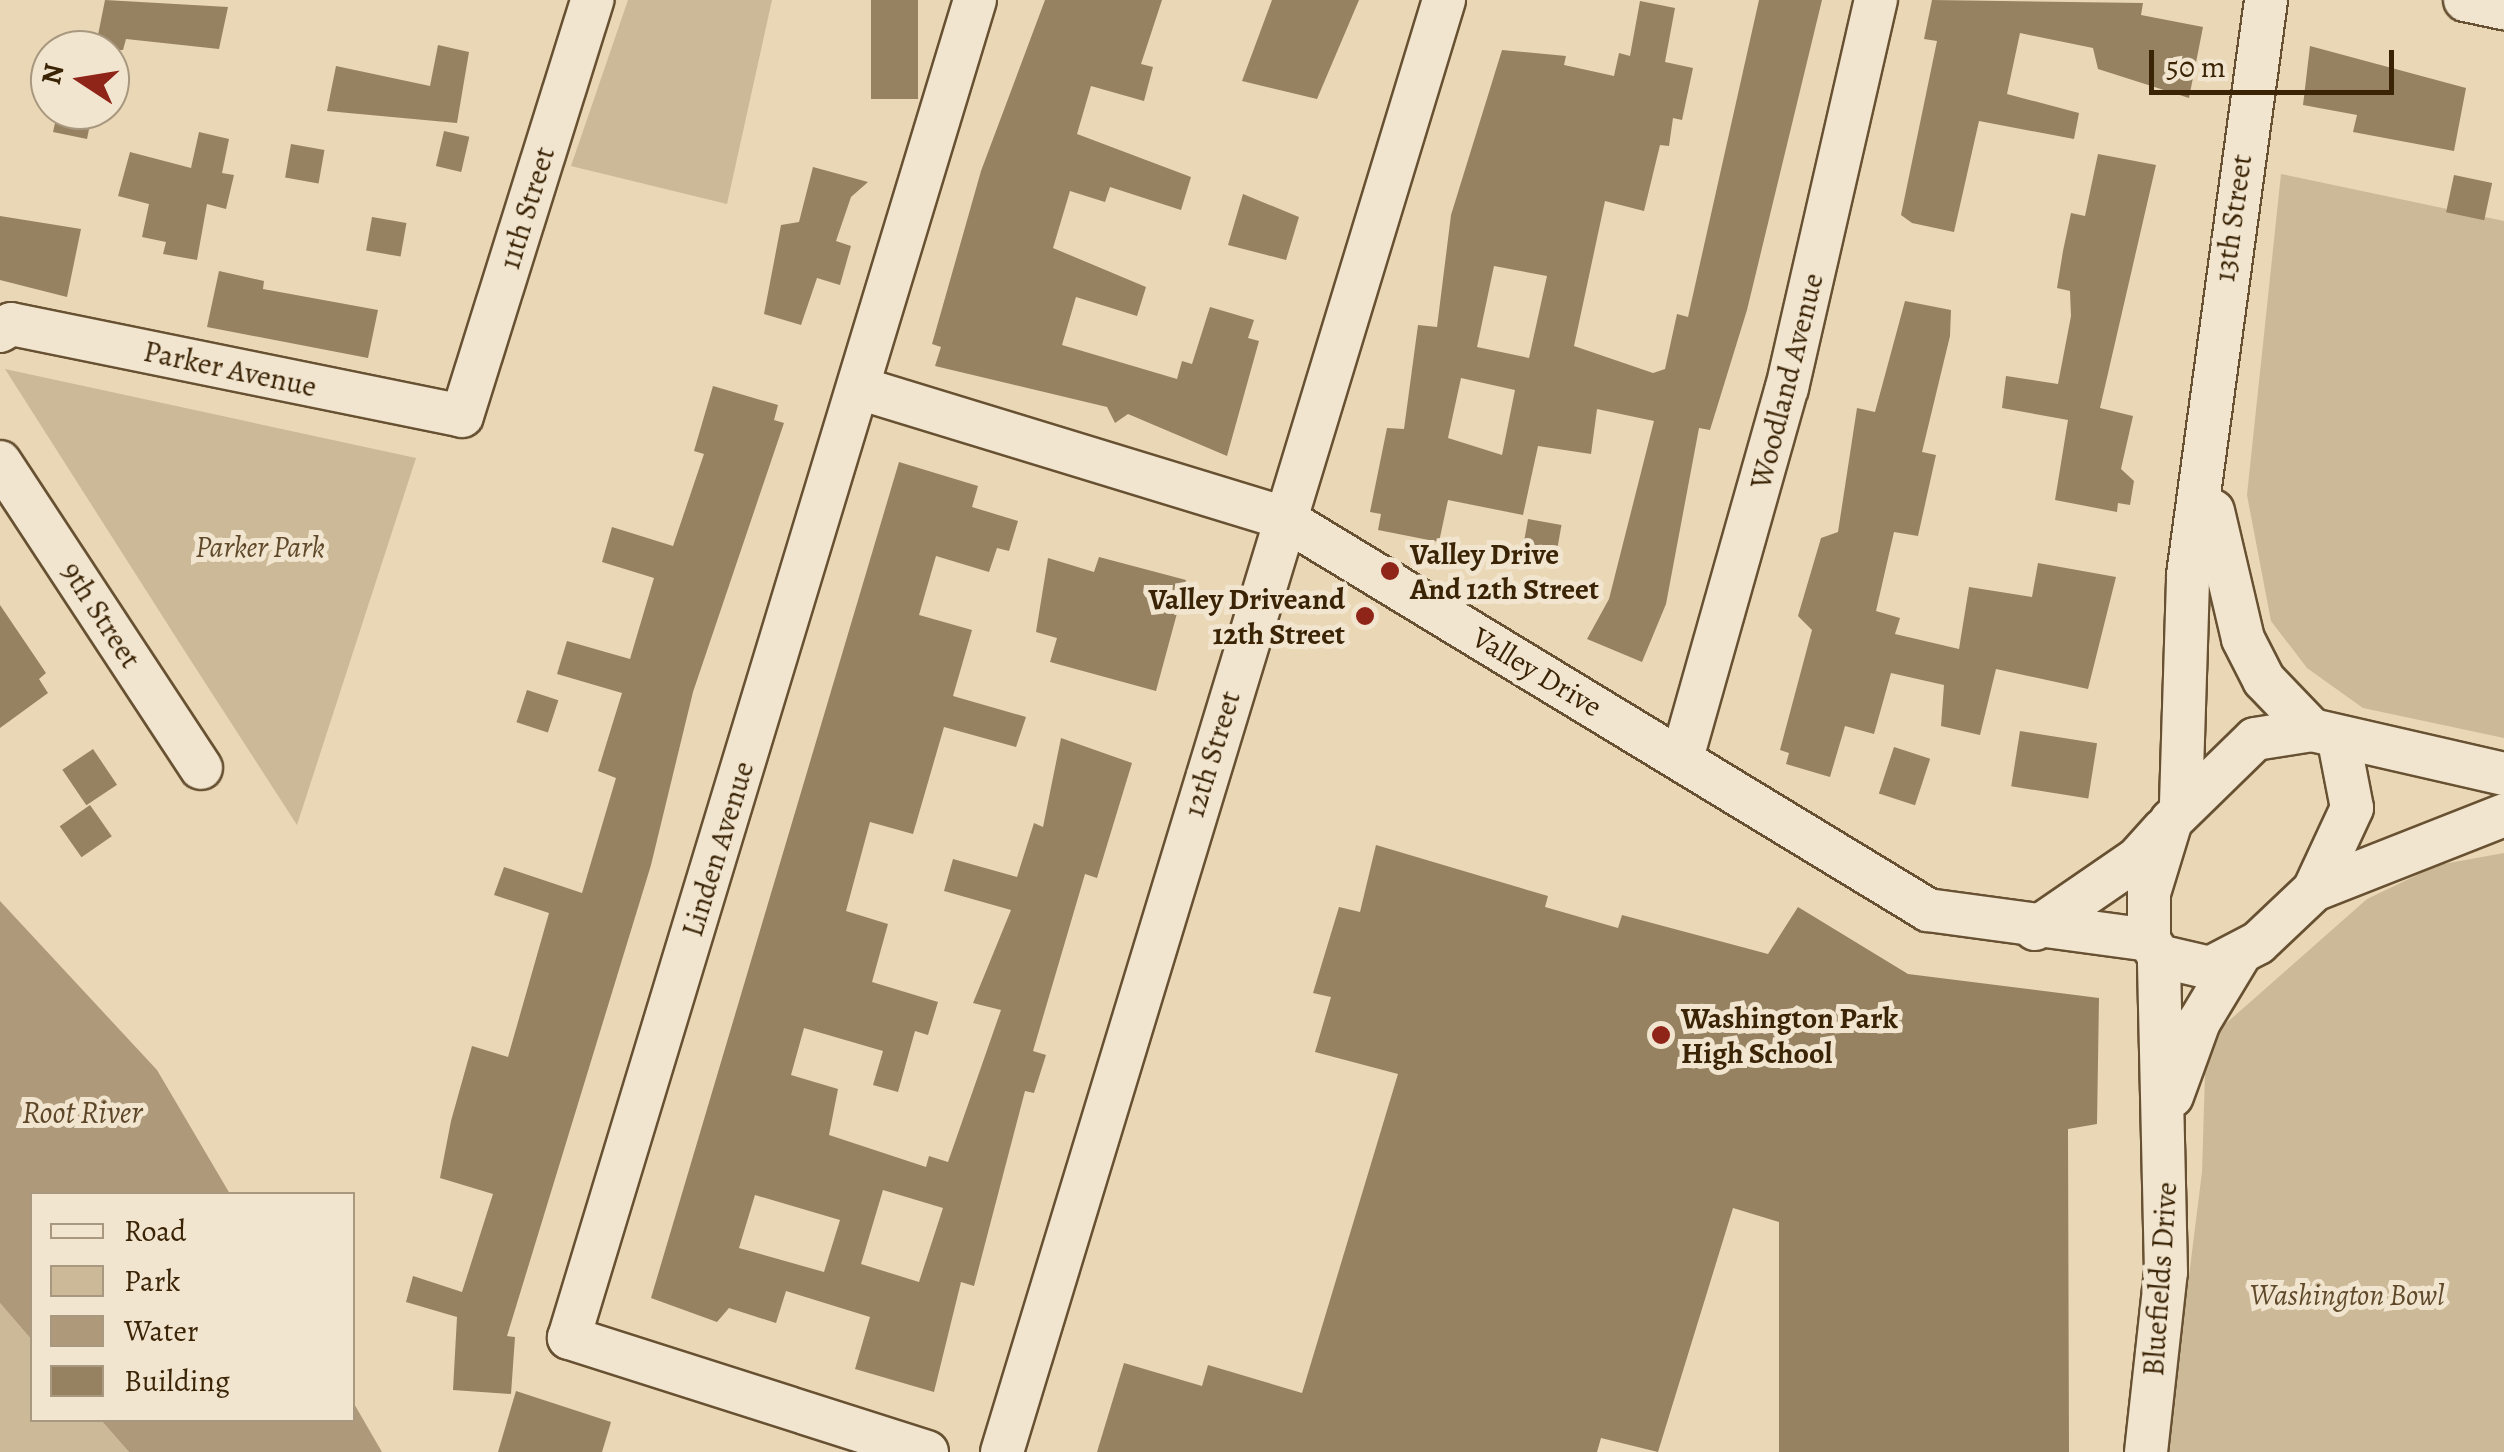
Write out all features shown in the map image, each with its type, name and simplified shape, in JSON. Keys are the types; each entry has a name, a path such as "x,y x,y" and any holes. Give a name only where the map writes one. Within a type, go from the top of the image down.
{"street":[{"name":"11th Street","path":"462,416 592,0"},
{"name":"Linden Avenue","path":"927,1452 569,1338 975,0"},
{"name":"12th Street","path":"1002,1452 1283,518 1444,0"},
{"name":"Woodland Avenue","path":"1682,758 1773,441 1876,0"},
{"name":"13th Street","path":"2154,948 2148,893 2176,812 2204,436 2266,0"},
{"path":"2465,0 2504,8"},
{"name":"Parker Avenue","path":"0,332 11,324 462,416"},
{"name":"Valley Drive","path":"858,388 1283,518 1928,910 2154,948 2193,969 2240,954"},
{"name":"13th Street","path":"2204,436 2219,563 2243,639 2264,680 2326,736"},
{"name":"9th Street","path":"0,462 201,768"},
{"path":"2035,929 2137,859 2176,812 2255,739 2326,736 2504,774"},
{"path":"2314,890 2352,808 2326,736"},
{"path":"2240,954 2314,890 2504,815"},
{"name":"Bluefields Drive","path":"2146,1452 2166,1272 2169,1106 2154,948"},
{"name":"Bluefields Drive","path":"2169,1106 2199,1022 2240,954"}],"green space":[{"path":"628,0 772,0 727,204 571,166"},
{"path":"2281,174 2504,221 2504,738 2363,708 2307,668 2271,621 2247,495"},
{"name":"Parker Park","path":"5,369 416,458 297,825 184,650"},
{"name":"Washington Bowl","path":"2504,853 2504,1452 2167,1452 2202,1172 2206,1041 2367,899 2438,865"},
{"path":"0,1303 30,1338 30,1422 103,1422 129,1452 0,1452"}],"water":[{"name":"Root River","path":"0,901 157,1070 229,1192 30,1192 30,1338 0,1303"},
{"path":"355,1405 382,1452 129,1452 103,1422 355,1422"}],"building":[{"path":"105,0 228,7 219,49 130,39 130,30 99,30"},
{"path":"871,0 918,0 918,99 871,99"},
{"path":"1045,0 1162,0 1141,64 1153,67 1144,101 1091,86 1077,134 1191,177 1181,210 1110,187 1105,202 1070,191 1053,248 1146,287 1137,316 1076,297 1062,345 1177,379 1182,361 1192,364 1210,307 1254,320 1248,338 1259,341 1227,456 1128,414 1115,423 1107,407 935,366 941,347 932,344 981,171"},
{"path":"1272,0 1359,0 1317,99 1242,81"},
{"path":"1759,0 1822,0 1747,310 1710,430 1699,428 1666,604 1642,662 1587,639 1609,599 1654,421 1597,409 1591,454 1538,446 1523,515 1448,500 1439,542 1378,530 1381,514 1370,512 1387,428 1404,429 1418,325 1437,327 1451,215 1502,50 1566,56 1564,65 1614,76 1619,53 1630,56 1640,1 1675,8 1665,62 1693,68 1682,120 1673,118 1669,146 1660,145 1644,211 1605,201 1574,346 1653,373 1665,369 1677,314 1688,317","holes":["1494,266 1547,276 1529,358 1477,347","1461,378 1515,390 1502,455 1448,438"]},
{"path":"1932,0 2143,3 2141,15 2203,27 2189,98 2098,69 2093,48 2020,33 2007,94 2079,113 2074,139 1979,121 1954,232 1912,223 1901,215 1937,41 1924,39"},
{"path":"438,45 469,52 457,123 327,111 336,66 430,86"},
{"path":"2310,46 2466,88 2454,151 2353,132 2357,115 2303,105"},
{"path":"53,130 89,130 87,139"},
{"path":"444,131 469,137 461,172 436,166"},
{"path":"199,132 229,139 222,173 234,175 226,209 207,204 197,260 163,254 166,242 142,237 149,204 118,196 130,152 191,168"},
{"path":"291,144 324,150 319,183 285,177"},
{"path":"2098,154 2156,165 2100,408 2133,416 2121,469 2134,481 2130,505 2118,503 2117,512 2055,500 2068,420 2002,408 2006,376 2058,384 2071,316 2070,291 2057,288 2063,251 2071,213 2085,216"},
{"path":"813,167 868,182 851,197 836,241 851,246 840,285 817,278 801,325 764,314 781,225 799,222"},
{"path":"2454,175 2492,183 2484,220 2446,212"},
{"path":"1243,194 1299,217 1286,260 1228,245"},
{"path":"0,216 81,229 67,297 0,280"},
{"path":"372,217 406,223 401,257 366,250"},
{"path":"219,271 264,281 263,289 378,310 368,358 207,327"},
{"path":"1905,301 1951,310 1950,336 1922,452 1936,455 1918,536 1894,532 1876,611 1900,618 1895,634 1959,649 1969,587 2032,597 2038,563 2116,577 2088,689 1996,669 1980,735 1941,726 1944,685 1891,673 1874,734 1845,726 1830,777 1786,764 1789,753 1780,750 1812,630 1798,616 1821,538 1838,532 1857,408 1875,412"},
{"path":"713,386 778,405 774,420 784,423 693,692 651,865 507,1336 515,1337 511,1394 453,1390 457,1317 406,1302 413,1276 462,1292 493,1194 440,1178 451,1121 472,1046 508,1057 549,913 494,895 504,867 582,893 616,778 598,771 622,693 557,674 567,641 630,659 654,578 602,562 612,527 673,546 704,454 694,451"},
{"path":"899,462 978,486 972,507 1018,521 1009,551 997,548 989,572 936,556 919,615 972,630 953,696 1026,717 1016,747 944,727 913,834 870,822 846,911 888,924 872,982 938,1002 928,1035 915,1031 898,1092 873,1085 883,1051 804,1028 791,1075 838,1089 829,1135 926,1167 929,1156 948,1162 1001,1010 973,1003 1011,910 944,891 953,859 1017,877 1034,823 1043,827 1061,738 1132,763 1097,878 1085,874 1033,1051 1046,1055 1034,1093 1025,1091 974,1286 961,1282 934,1392 855,1369 870,1317 786,1291 776,1323 729,1308 717,1322 651,1298","holes":["883,1190 943,1208 919,1282 861,1264","755,1195 840,1220 824,1272 739,1248"]},
{"path":"1528,519 1561,525 1555,561 1522,555"},
{"path":"1099,557 1186,580 1156,691 1050,662 1057,638 1036,632 1048,558 1094,572"},
{"path":"0,605 46,673 39,679 48,693 0,728"},
{"path":"527,690 558,700 548,733 516,722"},
{"path":"2020,731 2097,743 2088,799 2011,786"},
{"path":"1894,747 1930,759 1915,805 1879,794"},
{"path":"93,749 117,785 86,805 62,770"},
{"path":"90,805 112,836 81,857 60,826"},
{"name":"Washington Park High School","path":"1376,845 1548,896 1545,907 1618,928 1622,915 1768,954 1798,907 1908,974 2099,998 2097,1124 2068,1129 2069,1452 1779,1452 1779,1222 1733,1208 1658,1452 1601,1438 1597,1452 1097,1452 1124,1363 1202,1386 1208,1365 1302,1393 1398,1074 1315,1052 1331,997 1313,993 1339,907 1360,912"},
{"path":"516,1391 611,1422 602,1452 498,1452"}],"place":[{"name":"Valley Drive And 12th Street","path":"1390,571"},
{"name":"Valley Driveand 12th Street","path":"1365,616"},
{"name":"Washington Park High School","path":"1661,1035"}]}
